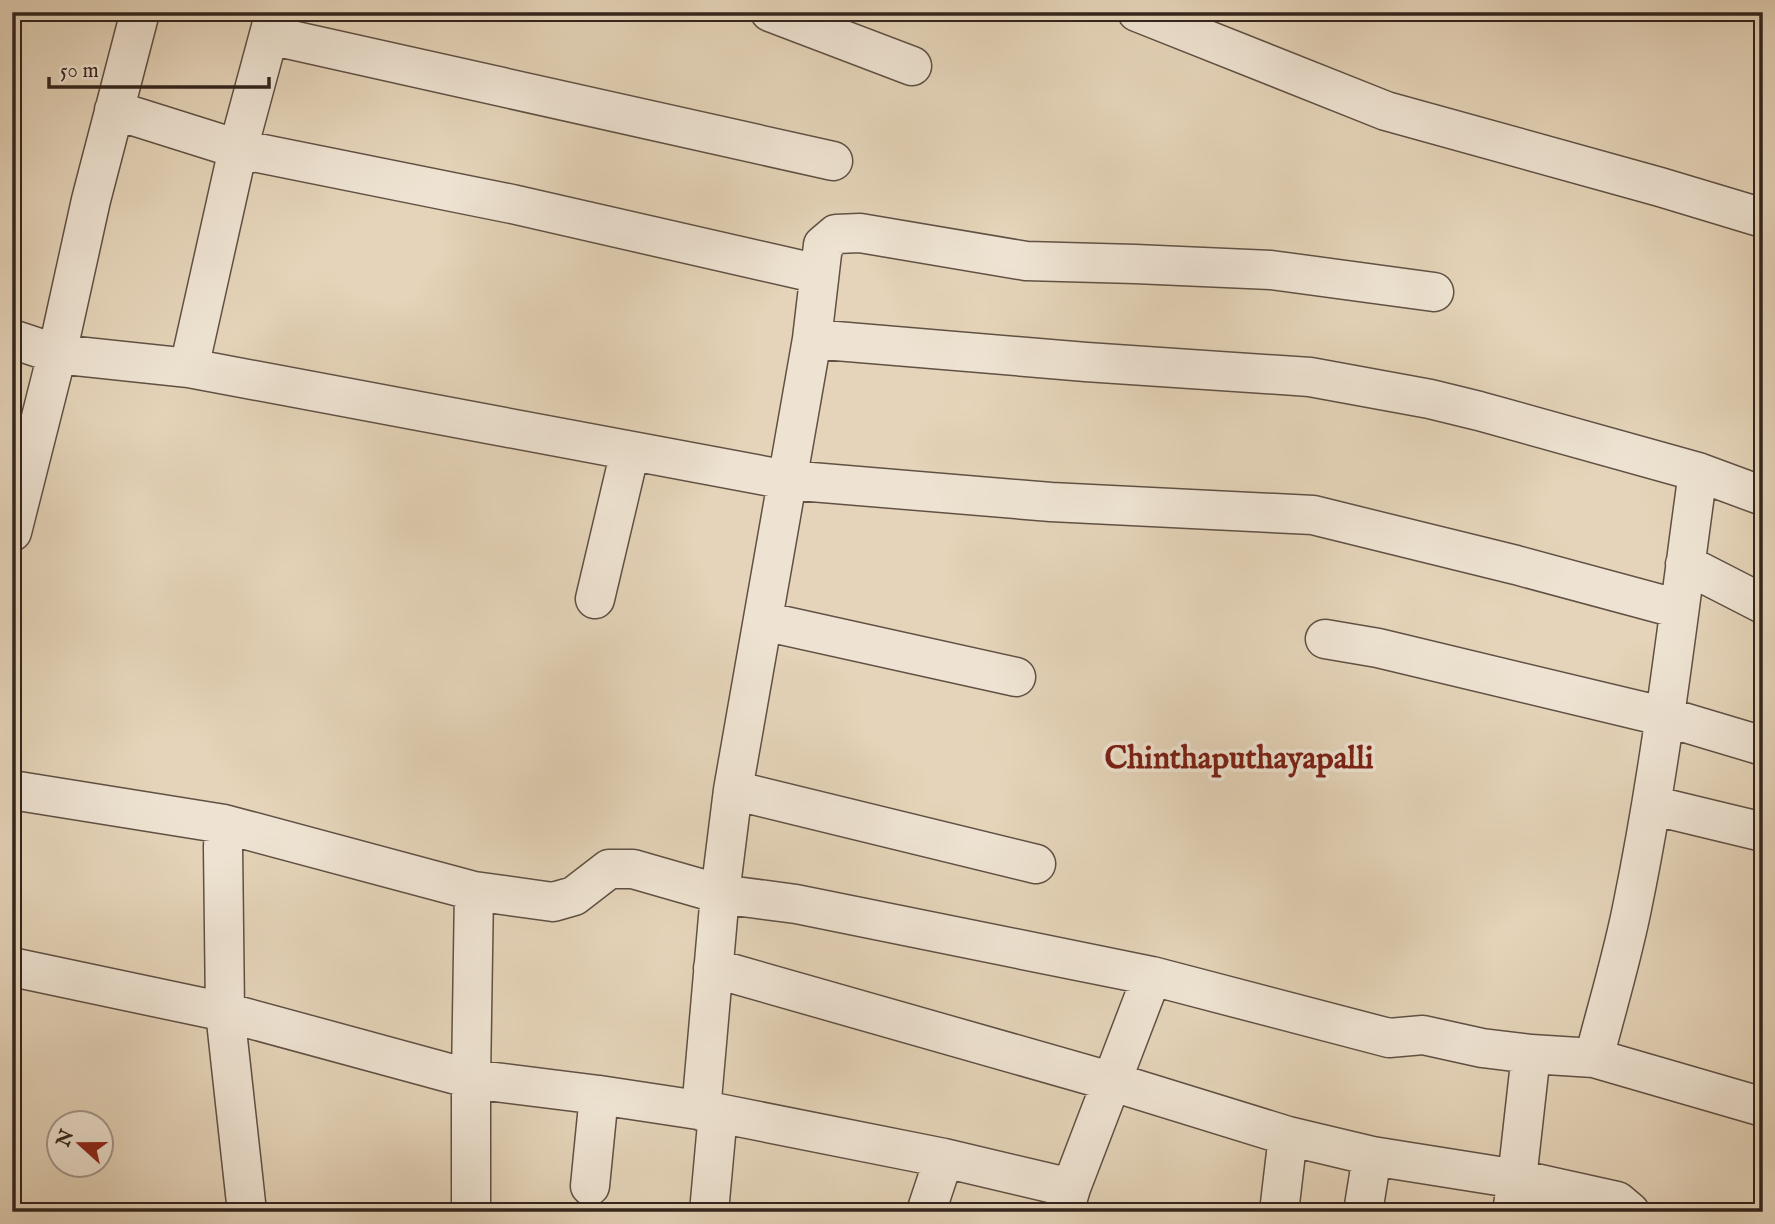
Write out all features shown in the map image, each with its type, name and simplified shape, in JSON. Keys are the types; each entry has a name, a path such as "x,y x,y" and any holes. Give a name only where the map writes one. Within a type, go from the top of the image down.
{"street":[{"path":"12,532 57,354 91,200 140,12"},
{"path":"770,12 912,66"},
{"path":"1137,12 1386,111 1763,218"},
{"path":"189,368 238,149 272,24 833,161"},
{"path":"114,110 238,149 512,204 819,274"},
{"path":"709,1212 713,968 720,894 733,790 812,339 823,245 836,234 860,233 1026,261 1272,270 1434,292"},
{"path":"12,339 57,354 189,368 787,480 1051,502 1313,514 1679,609"},
{"path":"812,339 1310,377 1479,411 1698,472 1763,496"},
{"path":"594,599 630,451"},
{"path":"1594,1058 1633,906 1666,717 1698,472"},
{"path":"1685,564 1763,604"},
{"path":"763,621 1016,677"},
{"path":"1325,639 1378,648 1666,717 1763,746"},
{"path":"12,790 225,824 474,891 553,902 574,896 609,869 633,869 720,894 796,904 1152,976 1389,1038 1423,1035 1482,1048 1594,1058 1763,1107"},
{"path":"733,790 1036,864"},
{"path":"1651,804 1763,832"},
{"path":"225,824 225,1012 247,1212"},
{"path":"471,1212 474,891"},
{"path":"12,967 225,1012 471,1079 709,1112 944,1158 1068,1200 1152,976"},
{"path":"713,968 1113,1082 1288,1136 1515,1195 1617,1201 1630,1212"},
{"path":"1515,1195 1531,1054"},
{"path":"590,1186 599,1095"},
{"path":"1279,1212 1288,1136"},
{"path":"1363,1212 1371,1156"},
{"path":"926,1212 944,1158"}],"district":[{"name":"Chinthaputhayapalli","path":"1239,759"}]}
